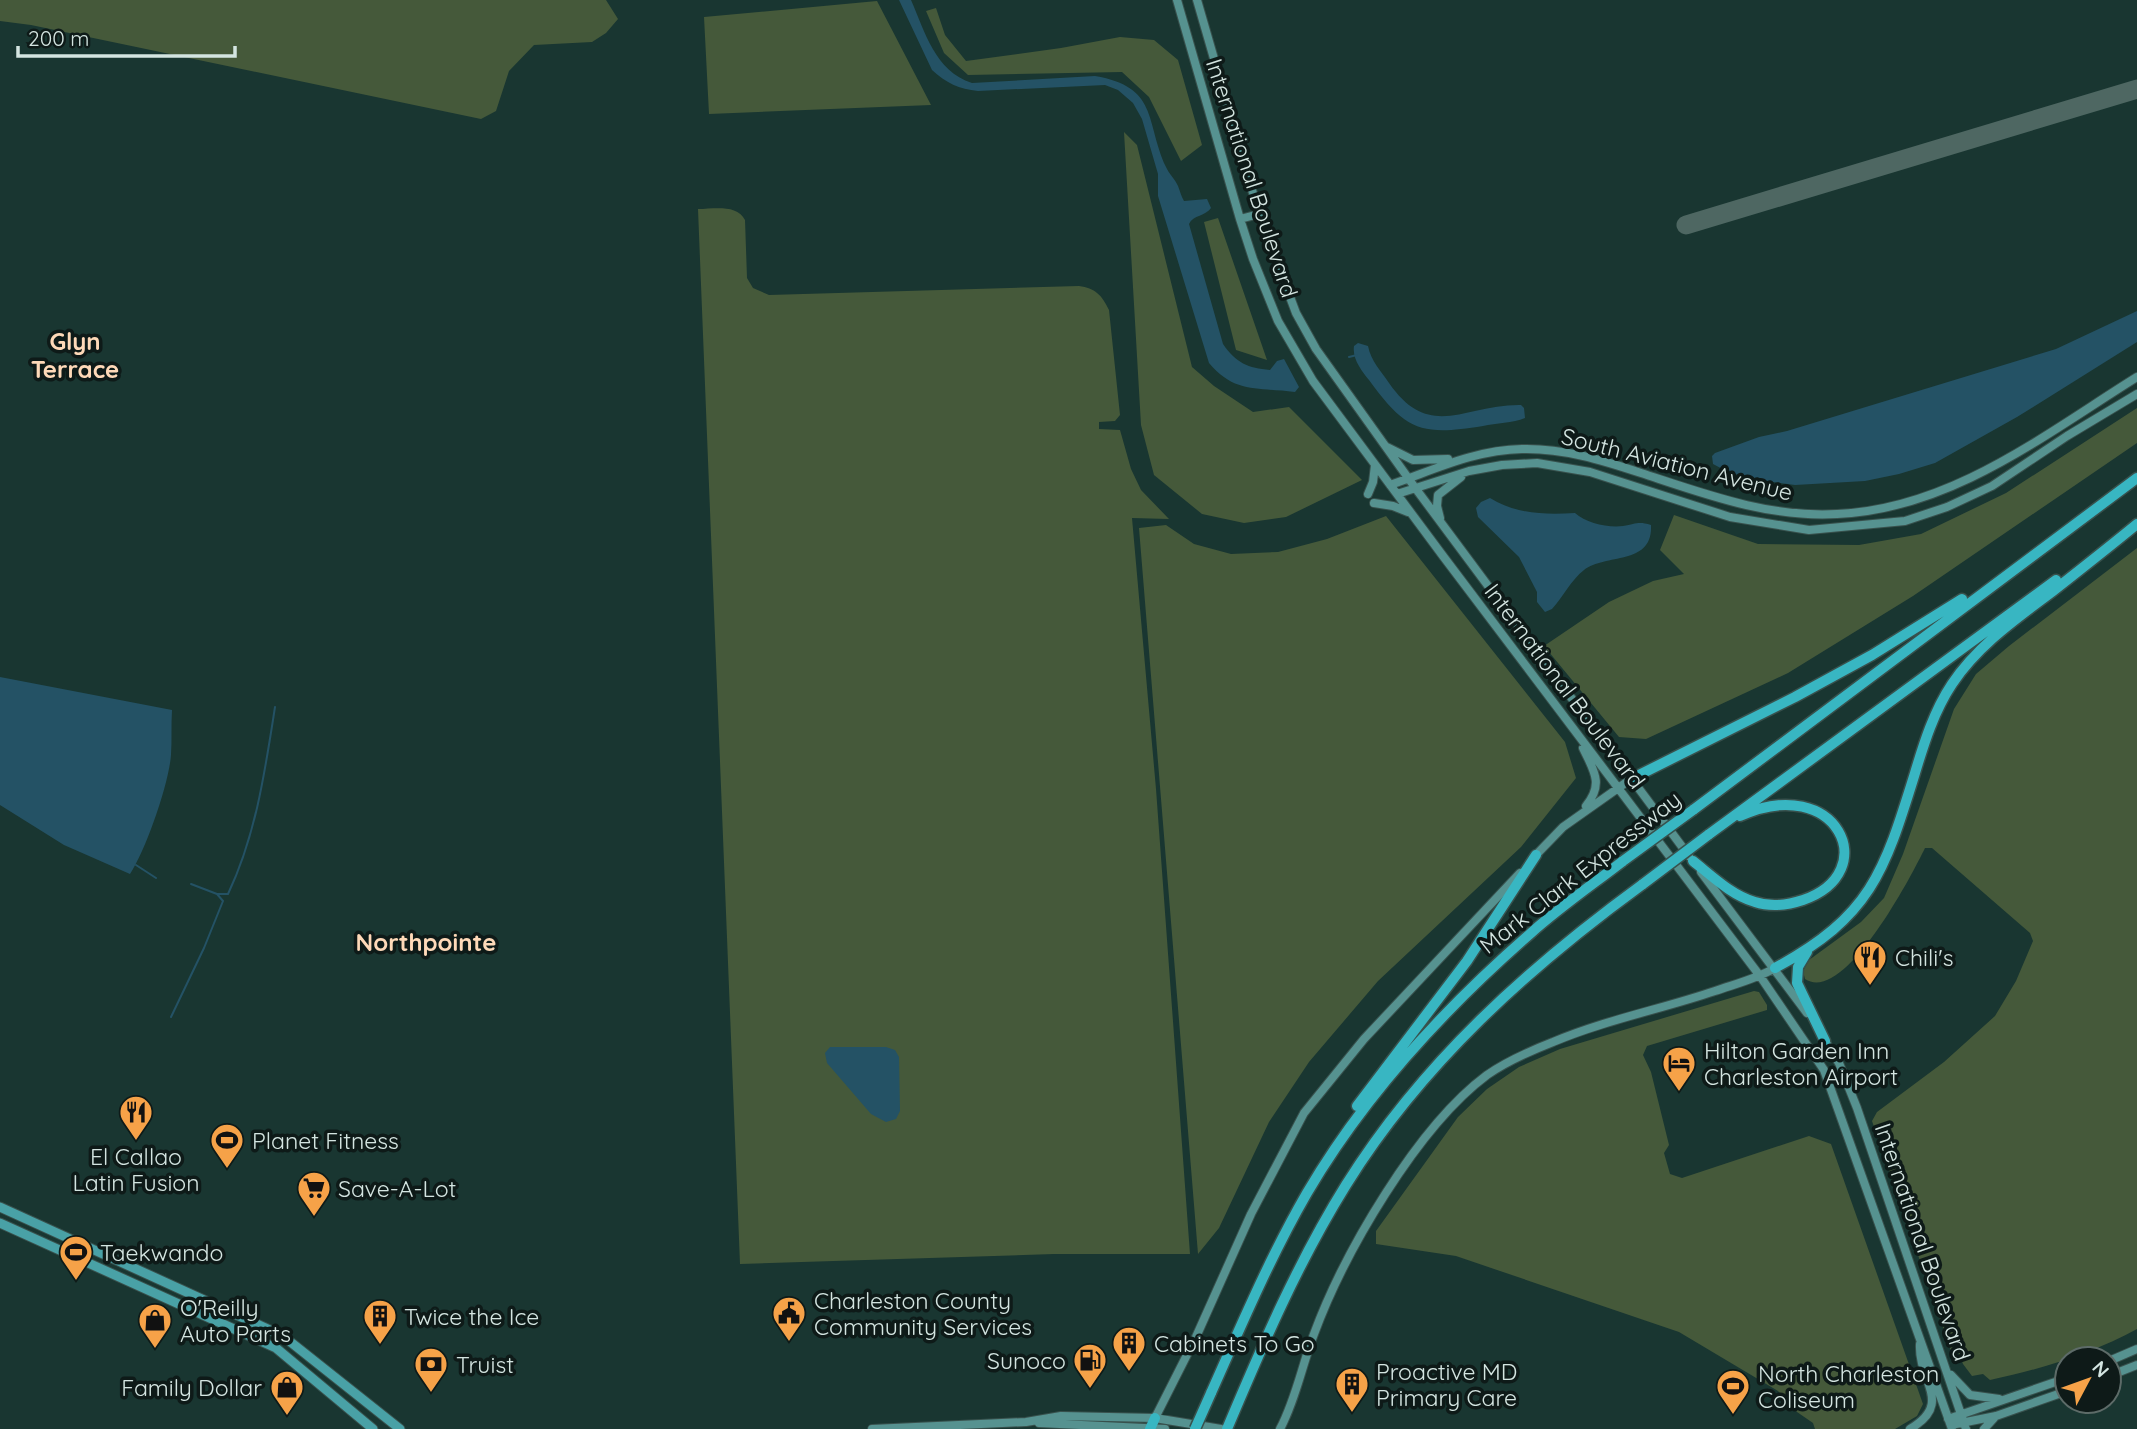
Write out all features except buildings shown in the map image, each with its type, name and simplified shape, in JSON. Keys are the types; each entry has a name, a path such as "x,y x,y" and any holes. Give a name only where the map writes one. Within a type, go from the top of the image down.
{"highway":[{"name":"Mark Clark Expressway","path":"1195,1429 1257,1289 1302,1202 1352,1125 1433,1027 1483,976 1531,932 1623,861 2137,478"},
{"path":"1631,779 1758,717 1872,655 1970,594 2078,521"},
{"name":"Mark Clark Expressway","path":"1227,1429 1309,1250 1347,1184 1394,1117 1445,1055 1487,1012 1555,950 1707,835 2137,522"},
{"path":"1774,968 1808,950 1852,913 1880,873 1933,721 1950,687 1963,669 1991,639 2137,522"},
{"path":"1693,861 1735,894 1771,905 1798,901 1817,894 1833,880 1843,859 1843,842 1836,826 1818,810 1799,805 1779,805 1742,814 1707,835"},
{"path":"1302,1202 1315,1170 1340,1130 1467,961 1536,855"},
{"path":"1808,950 1798,967 1797,983 1825,1041"}],"main road":[{"name":"International Boulevard","path":"1177,0 1240,219 1278,321 1313,381 1760,976 1824,1070 1950,1424"},
{"name":"International Boulevard","path":"1197,0 1259,214 1286,289 1303,325 1316,349 1408,479 1774,968 1839,1063 1892,1208 1966,1426"},
{"path":"1240,219 1259,214"},
{"name":"South Aviation Avenue","path":"1390,485 1465,457 1522,449 1577,454 1729,501 1791,514 1838,514 1878,509 1924,499 1975,478 2137,377"},
{"name":"South Aviation Avenue","path":"1397,494 1469,471 1519,463 1555,465 1590,472 1730,517 1808,530 1905,521 1947,508 1992,486 2137,394"},
{"path":"1384,445 1413,460 1465,457"},
{"path":"1368,494 1375,465"},
{"path":"1442,525 1437,506 1438,495 1469,471"},
{"path":"1374,503 1388,504 1410,513"},
{"path":"1573,730 1596,778 1597,789 1581,812"},
{"path":"1152,1425 1196,1337 1251,1214 1304,1113 1364,1039 1563,827 1631,779"},
{"path":"1280,1429 1313,1335 1346,1263 1383,1199 1422,1143 1455,1103 1497,1069 1518,1056 1557,1040 1760,976 1774,968"},
{"path":"0,1208 283,1336 400,1429"},
{"path":"0,1223 276,1348 373,1429"},
{"path":"1910,1429 1924,1421 1933,1406 1933,1396 1919,1358 1920,1338"},
{"path":"1947,1370 1970,1395 2004,1400"},
{"path":"1950,1424 1961,1414 2053,1383"},
{"path":"1950,1424 1966,1426 2053,1396"},
{"path":"1984,1429 1996,1416"},
{"path":"872,1429 1026,1422 1061,1426 1152,1425 1221,1429"},
{"path":"1152,1425 1165,1429"}],"green space":[{"path":"0,0 606,0 618,19 606,33 592,42 534,45 509,71 496,111 481,119 31,25 0,21"},
{"path":"877,1 931,105 709,114 704,17"},
{"path":"936,8 945,35 966,61 1120,37 1154,40 1178,60 1202,145 1181,161 1149,97 1122,72 968,75 944,53 926,11"},
{"path":"1124,132 1137,145 1192,367 1214,386 1253,412 1289,407 1362,480 1286,517 1244,523 1202,514 1154,475 1141,425"},
{"path":"725,208 741,215 745,220 747,278 753,288 769,295 1079,286 1097,293 1109,310 1120,415 1115,421 1099,422 1099,429 1120,430 1131,469 1141,490 1169,519 1132,518 1156,789 1190,1254 1054,1254 740,1264 698,209"},
{"path":"1218,218 1267,360 1236,350 1204,222"},
{"path":"2137,408 2137,443 1913,596 1788,673 1646,739 1619,737 1544,646 1609,602 1653,581 1684,574 1660,550 1674,515 1758,544 1859,545 1921,534 2006,493"},
{"path":"1386,516 1565,742 1576,778 1521,847 1378,981 1309,1062 1269,1122 1219,1228 1198,1254 1139,528 1166,525 1194,544 1231,554 1278,552 1327,539"},
{"path":"2137,548 2137,1329 2105,1345 2053,1345 2053,1363 1990,1380 1983,1374 1972,1376 1958,1352 1951,1351 1872,1121 1877,1112 1944,1062 1995,1016 2016,981 2033,941 2030,933 1932,848 1925,848 1891,909 1856,957 1838,974 1821,982 1805,979 1803,971 1809,960 1861,922 1884,898 1903,854 1954,709 1976,674"},
{"path":"1754,991 1759,992 1767,1010 1647,1046 1643,1055 1651,1072 1669,1145 1664,1153 1670,1174 1682,1178 1809,1136 1831,1144 1923,1404 1917,1416 1895,1429 1815,1429 1813,1423 1797,1412 1778,1391 1679,1332 1456,1256 1376,1244 1376,1231 1458,1117 1487,1089 1519,1067 1560,1049"}],"water":[{"path":"899,0 911,0 940,60 959,77 972,83 1095,76 1116,81 1140,97 1147,108 1166,167 1177,183 1184,201 1207,199 1211,208 1189,224 1223,344 1238,360 1255,368 1270,370 1277,361 1284,359 1299,387 1295,392 1258,389 1238,384 1228,380 1209,363 1158,196 1158,174 1142,119 1133,103 1118,90 1105,85 978,91 953,85 932,70"},
{"path":"2137,311 2137,342 2017,417 1935,463 1865,481 1795,485 1730,473 1713,464 1712,456 1715,453 1759,437 1787,431 2056,349"},
{"path":"1358,343 1368,346 1374,361 1389,383 1404,401 1419,411 1434,416 1449,416 1521,405 1525,418 1462,429 1429,429 1417,426 1394,410 1363,373 1355,356 1354,346"},
{"path":"1490,498 1531,512 1575,513 1585,520 1604,525 1651,525 1650,538 1636,553 1584,570 1552,609 1545,612 1537,602 1537,592 1519,557 1478,517 1476,508"},
{"path":"0,677 172,710 171,755 166,782 149,833 130,874 64,845 0,805"},
{"path":"830,1047 886,1047 895,1050 899,1057 900,1111 896,1119 886,1122 871,1114 827,1063 825,1053"}],"waterway":[{"path":"1349,357 1357,355"},
{"path":"217,894 228,894 246,849 258,802 275,707"},
{"path":"136,865 156,878"},
{"path":"171,1017 223,901 217,894 191,884"}],"taxiway":[{"path":"1686,225 2137,89"}],"place":[{"name":"Chili's","path":"1870,987"},
{"name":"Hilton Garden Inn Charleston Airport","path":"1679,1093"},
{"name":"El Callao Latin Fusion","path":"136,1142"},
{"name":"Planet Fitness","path":"227,1170"},
{"name":"Save-A-Lot","path":"314,1218"},
{"name":"Taekwando","path":"76,1282"},
{"name":"Charleston County Community Services","path":"789,1343"},
{"name":"Twice the Ice","path":"380,1346"},
{"name":"O'Reilly Auto Parts","path":"155,1350"},
{"name":"Cabinets To Go","path":"1129,1373"},
{"name":"Sunoco","path":"1090,1390"},
{"name":"Truist","path":"431,1394"},
{"name":"Proactive MD Primary Care","path":"1352,1414"},
{"name":"North Charleston Coliseum","path":"1733,1416"},
{"name":"Family Dollar","path":"287,1417"}],"district":[{"name":"Glyn Terrace","path":"75,355"},
{"name":"Northpointe","path":"426,942"}]}
